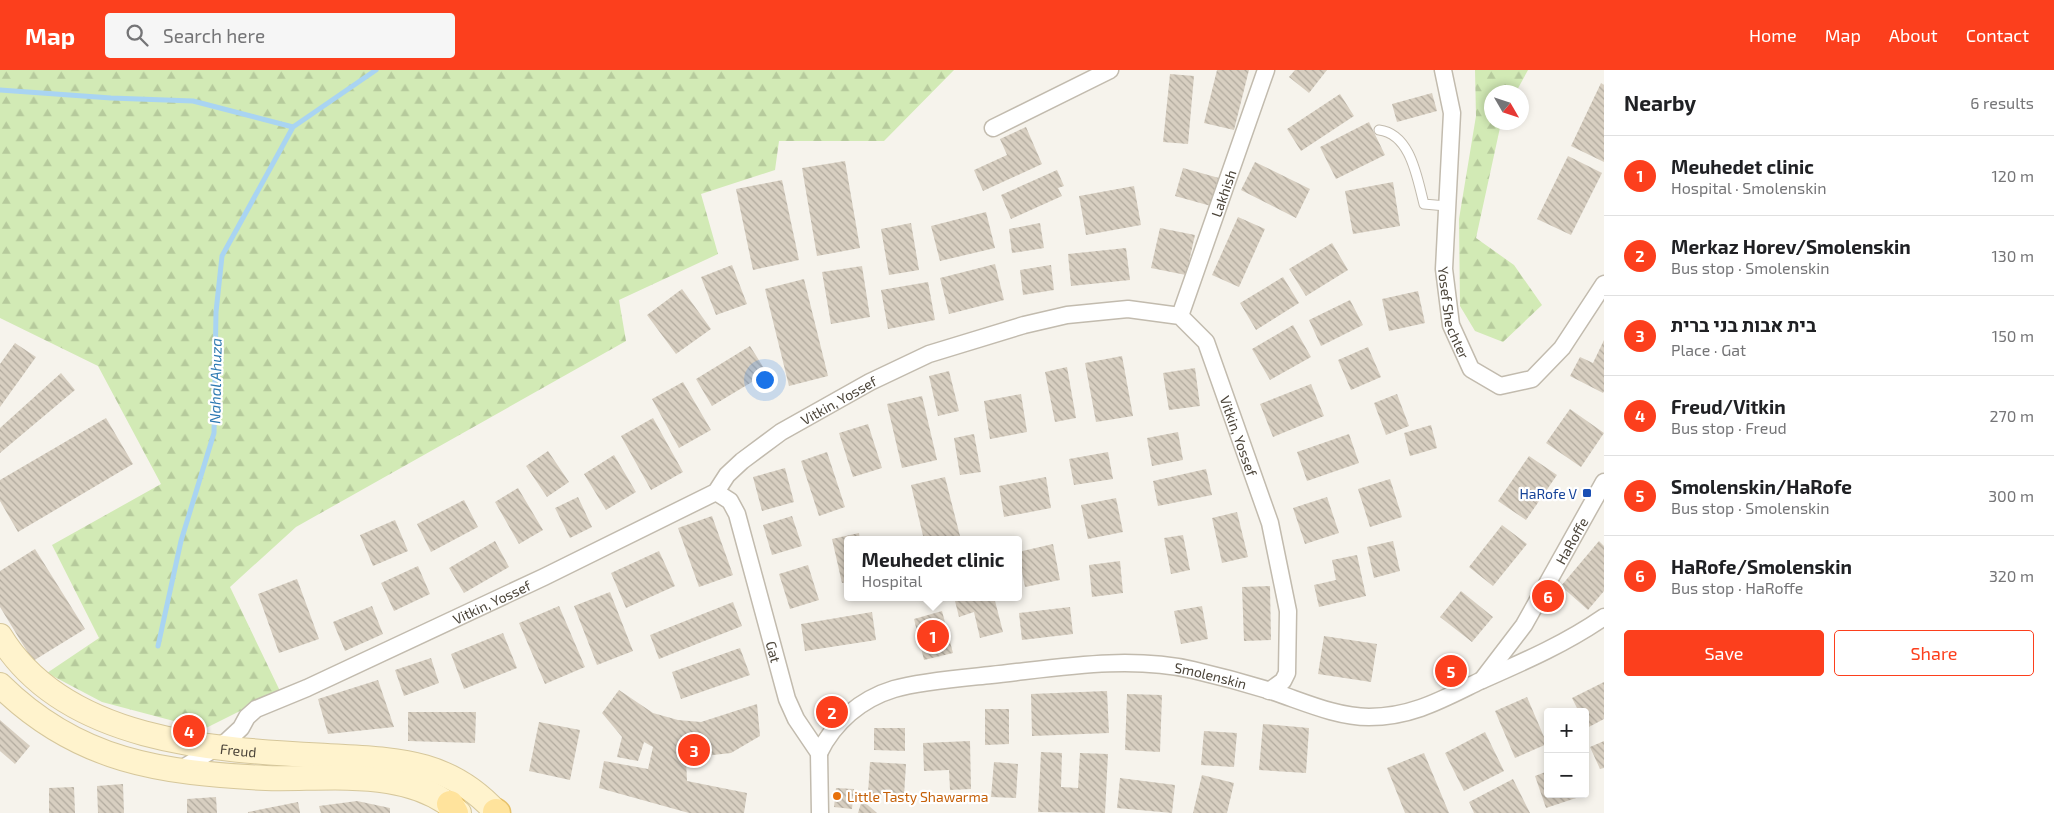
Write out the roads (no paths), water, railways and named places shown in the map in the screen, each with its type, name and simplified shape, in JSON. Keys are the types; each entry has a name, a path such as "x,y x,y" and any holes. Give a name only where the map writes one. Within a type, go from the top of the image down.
{"main road":[{"name":"Freud","path":"0,636 25,668 43,685 92,716 164,738 219,747 406,762 445,773 470,787 497,813"},
{"name":"Freud","path":"0,685 29,711 58,731 84,744 139,764 178,771 266,778 391,781 435,795 455,810"}],"street":[{"path":"993,128 1110,70"},
{"name":"Lakhish","path":"1180,316 1266,70"},
{"name":"Yosef Shechter","path":"1443,70 1452,113 1444,269 1451,325 1471,369 1500,386 1532,379 1562,348 1604,284"},
{"name":"Vitkin, Yossef","path":"178,771 219,747 241,728 247,717 256,709 316,684 544,577 716,492 727,475 742,461 781,432 870,382 929,354 1024,325 1067,315 1128,309 1180,316 1206,342 1270,523 1288,620 1287,673 1283,681 1269,690"},
{"name":"HaRoffe","path":"1480,682 1524,624 1604,482"},
{"name":"Gat","path":"716,492 730,501 737,514 787,699 796,719 819,753"},
{"name":"Smolenskin","path":"819,753 828,735 838,724 866,702 894,689 967,678 1095,664 1155,664 1192,670 1269,690 1338,713 1368,717 1396,715 1426,708 1536,657 1557,647 1604,617"},
{"path":"1524,624 1522,639 1529,652 1536,657"},
{"path":"819,753 820,813"}],"lane":[{"path":"1379,130 1393,134 1406,149 1424,204 1446,206"}],"waterway":[{"name":"Nahal Ahuza","path":"158,646 181,541 214,433 216,312 222,256 293,127 376,70"},
{"name":"Nahal Ahuza","path":"0,90 111,98 193,101 293,127"}],"place":[{"name":"HaRofe V","path":"1587,493"},
{"name":"HaRofe/Smolenskin","path":"1548,596"},
{"name":"Meuhedet clinic","path":"933,636"},
{"name":"Smolenskin/HaRofe","path":"1451,671"},
{"name":"Merkaz Horev/Smolenskin","path":"832,712"},
{"name":"Freud/Vitkin","path":"189,731"},
{"name":"בית אבות בני ברית","path":"694,750"},
{"name":"Little Tasty Shawarma","path":"837,796"}]}
